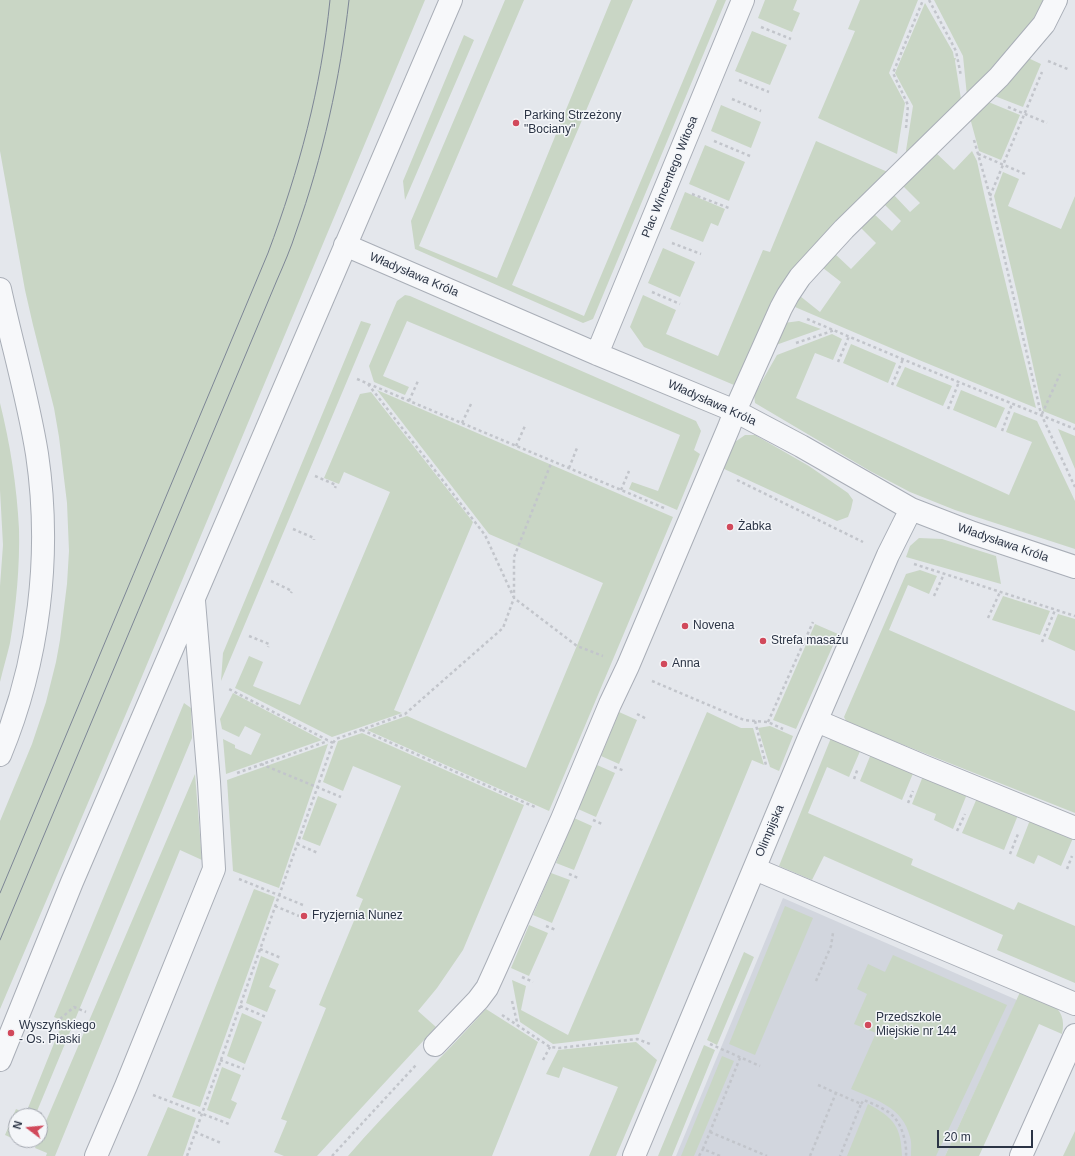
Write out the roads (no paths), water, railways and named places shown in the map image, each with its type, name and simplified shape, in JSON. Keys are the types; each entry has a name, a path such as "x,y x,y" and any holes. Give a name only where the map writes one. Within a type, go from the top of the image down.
{"street":[{"path":"0,1060 75,875 451,0"},
{"name":"Plac Wincentego Witosa","path":"598,354 744,0"},
{"path":"435,1045 478,1000 487,988 562,819 610,704 628,666 735,411 788,295 800,277 844,229 1013,61 1044,24 1056,0"},
{"name":"Władysława Króla","path":"345,245 598,354 735,411 801,446 911,508 993,540 1075,567"},
{"path":"0,289 29,412 37,454 43,532 38,607 32,649 22,692 0,755"},
{"name":"Olimpijska","path":"634,1156 812,731 888,555 911,508"},
{"path":"96,1156 214,869 209,782 194,598"},
{"path":"812,731 916,764 1075,828"},
{"path":"755,869 1075,1004"},
{"path":"1021,1156 1075,1035"}],"tram line":[{"path":"0,893 268,253 290,191 315,97 330,0"},
{"path":"0,940 292,244 306,203 329,117 341,59 349,0"}],"place":[{"name":"Parking Strzeżony \"Bociany\"","path":"516,123"},
{"name":"Żabka","path":"730,527"},
{"name":"Novena","path":"685,626"},
{"name":"Strefa masażu","path":"763,641"},
{"name":"Anna","path":"664,664"},
{"name":"Fryzjernia Nunez","path":"304,916"},
{"name":"Przedszkole Miejskie nr 144","path":"868,1025"},
{"name":"Wyszyńskiego - Os. Piaski","path":"11,1033"}]}
